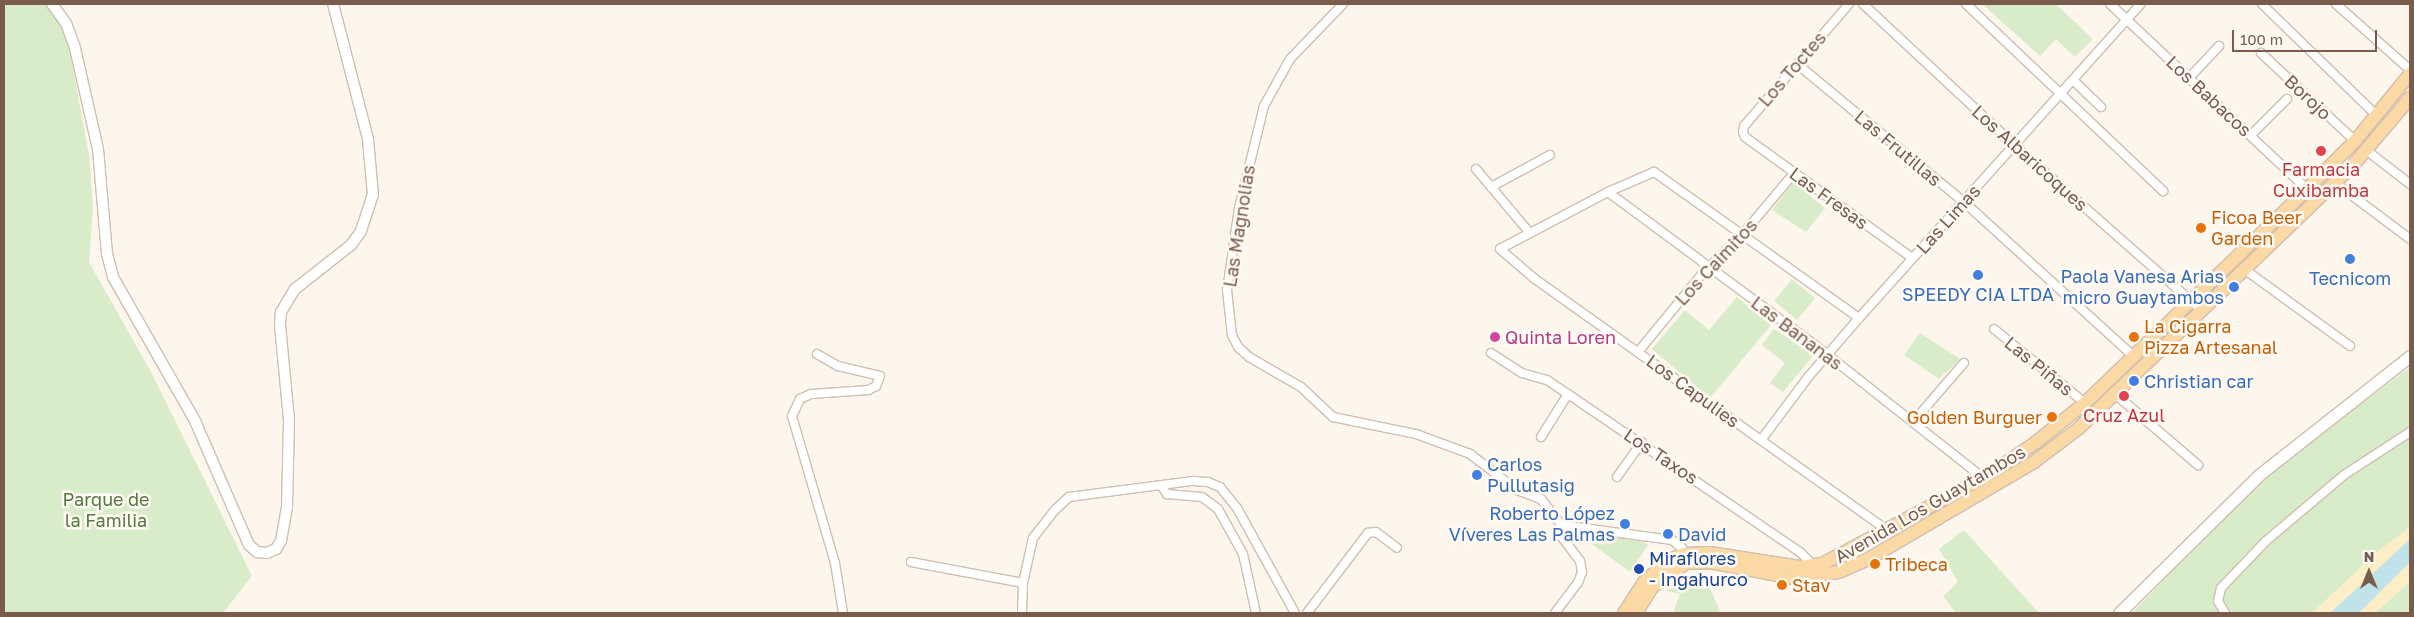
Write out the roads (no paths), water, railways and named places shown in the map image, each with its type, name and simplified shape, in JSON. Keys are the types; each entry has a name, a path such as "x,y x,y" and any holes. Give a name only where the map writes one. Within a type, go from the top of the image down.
{"main road":[{"name":"Avenida Los Guaytambos","path":"1813,571 1983,478 2035,443 2085,404 2132,355 2307,189 2354,141 2410,74"},
{"name":"Avenida Los Guaytambos","path":"1685,559 1710,553 1813,571 1839,572 1870,558 2001,484 2078,428 2334,182 2366,150 2410,98"},
{"path":"2119,613 2260,474 2410,356"},
{"path":"1624,613 1649,584 1685,559"},
{"path":"1636,613 1649,584"}],"street":[{"path":"52,4 66,23 75,48 98,149 112,277 195,421 250,545 257,552 267,554 276,550 282,541 287,508 289,420 280,325 282,312 294,289 351,245 361,231 372,195 368,139 333,4"},
{"name":"Las Magnolias","path":"1343,4 1290,59 1264,106 1238,208 1227,290 1232,335 1238,347 1249,357 1301,387 1333,417 1402,431 1457,448 1480,461 1517,490 1541,499 1561,525 1561,536 1580,561 1582,572 1578,583 1555,613"},
{"name":"Los Toctes","path":"1746,137 1744,126 1849,4"},
{"name":"Los Albaricoques","path":"1863,4 2014,145 2200,309"},
{"path":"1966,4 2163,191"},
{"name":"Los Babacos","path":"2110,4 2307,189"},
{"name":"Las Limas","path":"1761,440 1859,318 2141,4"},
{"path":"2262,4 2376,115"},
{"path":"2336,4 2410,70"},
{"path":"2189,78 2218,46"},
{"name":"Borojo","path":"2261,53 2354,141"},
{"name":"Las Frutillas","path":"1796,64 1964,202 2132,355"},
{"path":"2073,80 2101,107"},
{"path":"2251,135 2286,99"},
{"name":"Las Fresas","path":"1746,137 1912,258"},
{"path":"2366,150 2410,184"},
{"path":"1492,187 1550,155"},
{"path":"1476,169 1529,232 1608,192 1654,172 1859,318"},
{"name":"Los Caimitos","path":"1638,352 1709,267 1742,235 1794,173"},
{"path":"2334,182 2410,239"},
{"name":"Las Bananas","path":"1608,192 1828,355 1983,478"},
{"name":"Los Capulies","path":"1529,232 1500,249 1535,279 1888,531"},
{"path":"2244,269 2350,346"},
{"name":"Las Piñas","path":"1994,329 2085,404"},
{"name":"Los Taxos","path":"1491,353 1522,373 1547,380 1642,442 1801,553 1813,571"},
{"path":"817,354 838,366 880,376 876,386 868,390 811,394 800,399 792,416 835,563 843,613"},
{"path":"1913,422 1964,362"},
{"path":"2114,393 2198,465"},
{"path":"1540,437 1568,394"},
{"path":"2225,613 2218,601 2221,588 2266,541 2344,475 2410,432"},
{"path":"1617,477 1642,442"},
{"path":"1022,613 1023,582 1033,538 1055,510 1070,497 1085,492 1162,487 1194,481 1208,482 1220,487 1254,534 1295,613"},
{"path":"1162,487 1166,494 1202,497 1218,509 1243,554 1256,613"},
{"path":"1561,525 1672,540 1685,559"},
{"path":"1307,613 1368,533 1376,532 1397,548"},
{"path":"911,562 1023,582"}],"water":[{"path":"2410,539 2410,562 2359,613 2330,613"}],"place":[{"name":"Farmacia Cuxibamba","path":"2321,151"},
{"name":"Ficoa Beer Garden","path":"2201,228"},
{"name":"Tecnicom","path":"2350,259"},
{"name":"SPEEDY CIA LTDA","path":"1978,275"},
{"name":"Paola Vanesa Arias micro Guaytambos","path":"2234,287"},
{"name":"Quinta Loren","path":"1495,337"},
{"name":"La Cigarra Pizza Artesanal","path":"2134,337"},
{"name":"Christian car","path":"2134,381"},
{"name":"Cruz Azul","path":"2124,396"},
{"name":"Golden Burguer","path":"2052,417"},
{"name":"Carlos Pullutasig","path":"1477,475"},
{"name":"Roberto López Víveres Las Palmas","path":"1625,524"},
{"name":"David","path":"1668,534"},
{"name":"Tribeca","path":"1875,564"},
{"name":"Miraflores - Ingahurco","path":"1639,569"},
{"name":"Stav","path":"1782,585"}],"park label":[{"name":"Parque de la Familia","path":"106,510"}]}
